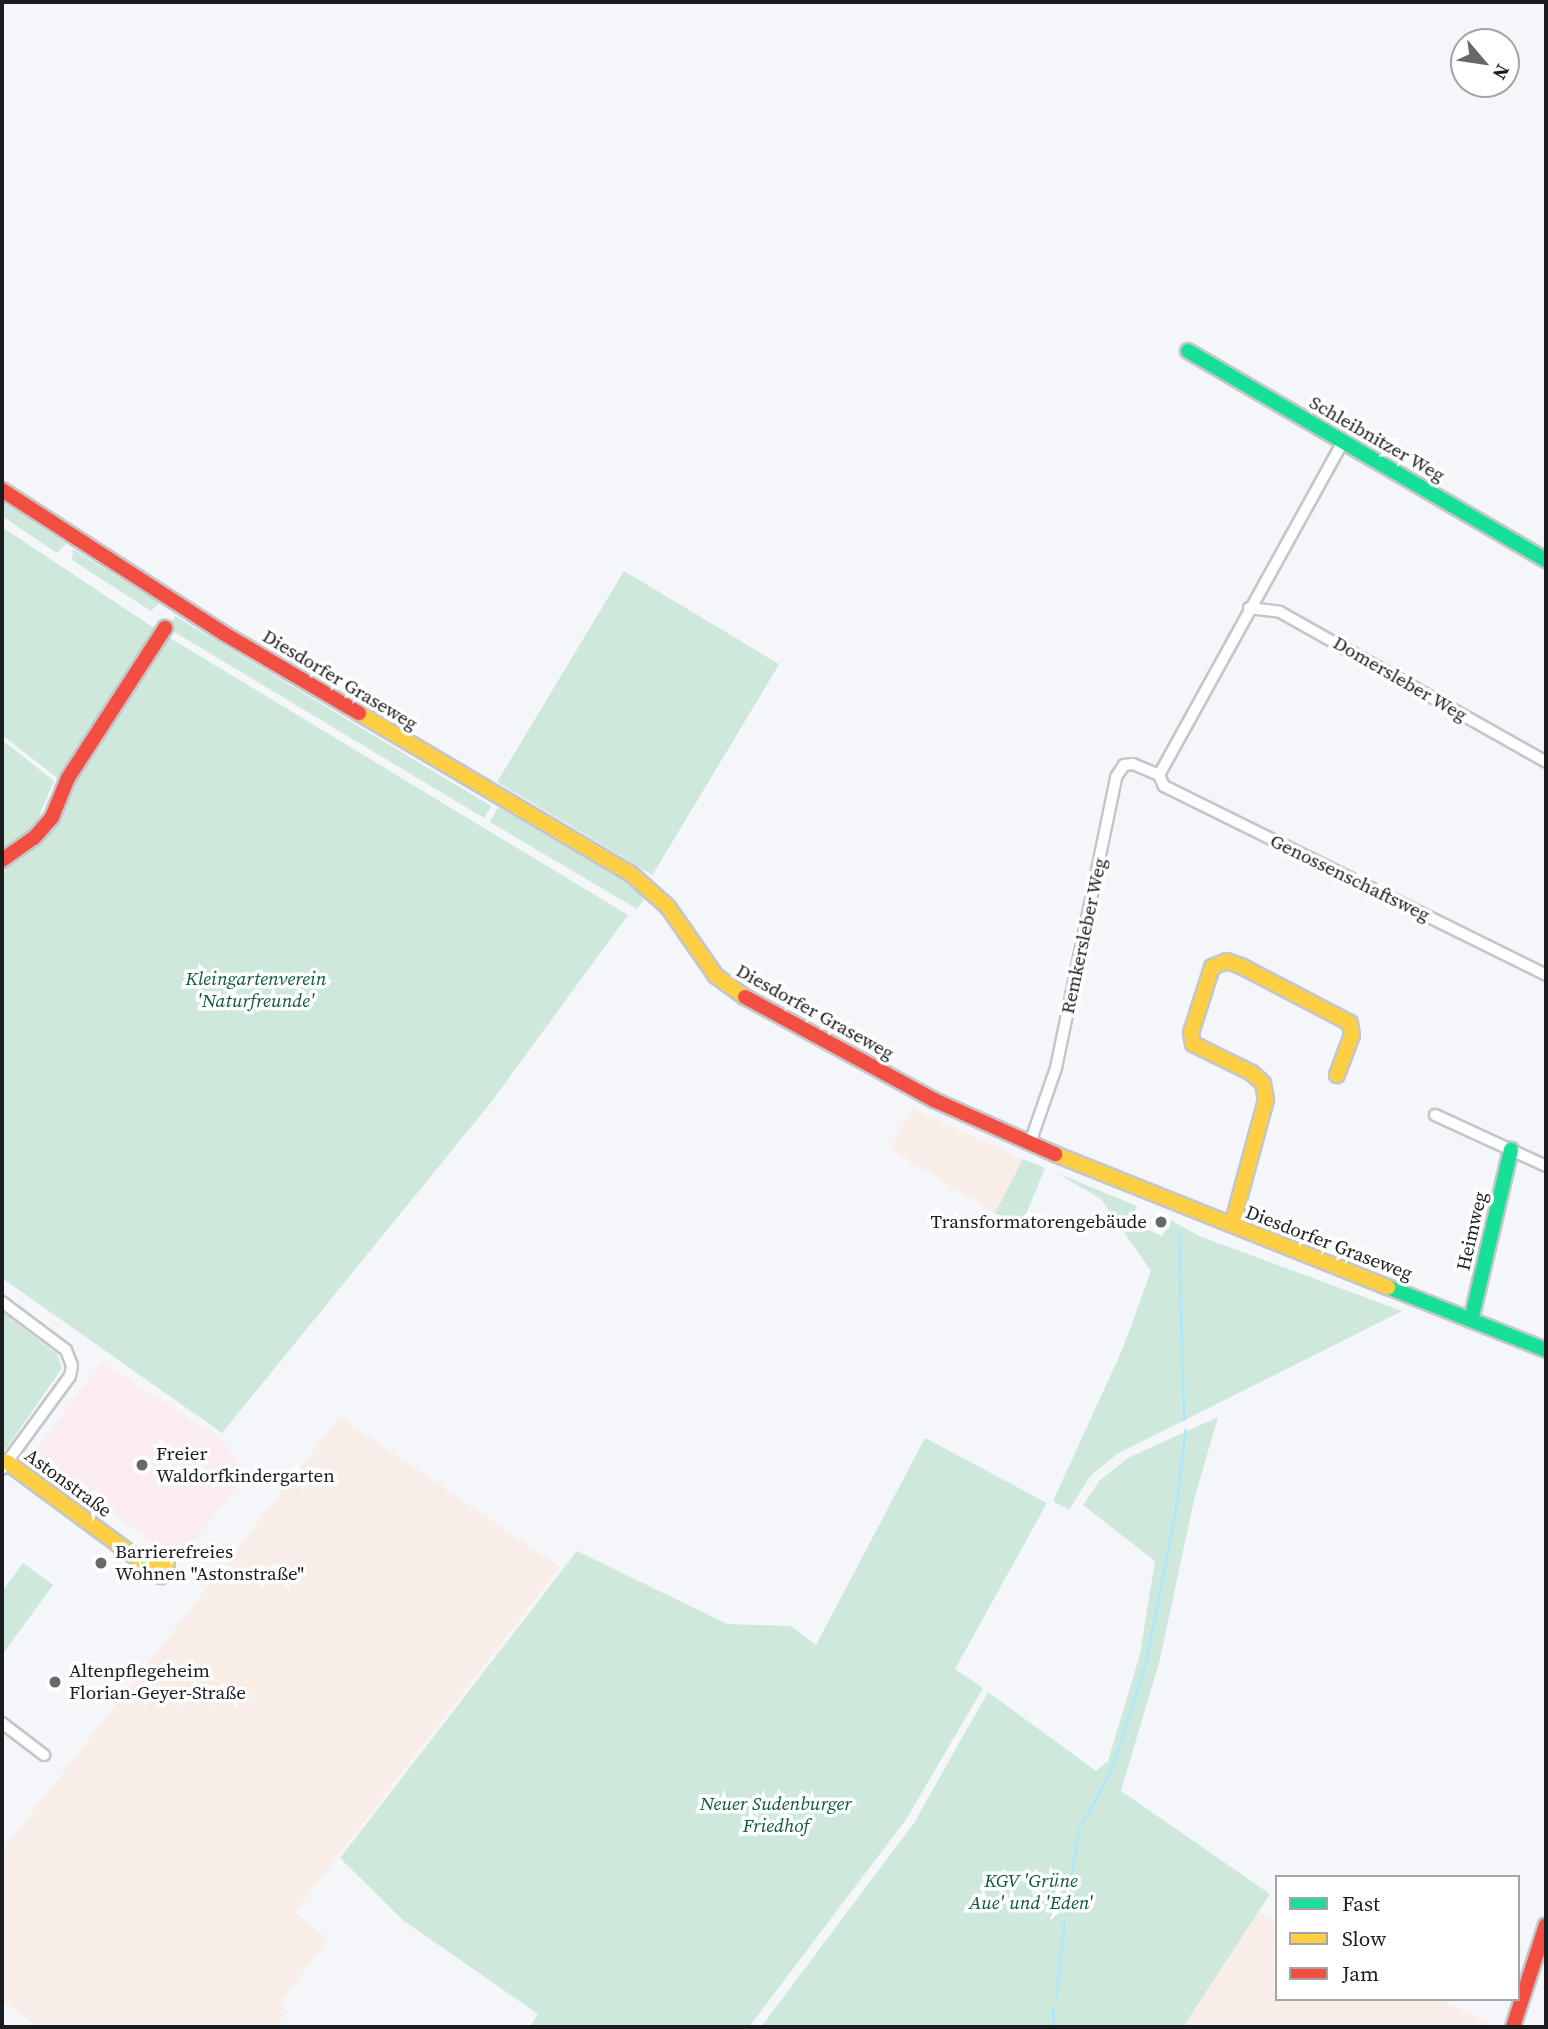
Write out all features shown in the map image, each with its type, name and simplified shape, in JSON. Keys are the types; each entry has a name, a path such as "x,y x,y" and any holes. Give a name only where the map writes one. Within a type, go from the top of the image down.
{"main road":[{"name":"Schleibnitzer Weg","path":"1188,351 1546,559"},
{"name":"Diesdorfer Graseweg","path":"2,490 223,633 630,873 663,900 708,968 743,998 934,1100 1030,1143 1546,1350"},
{"path":"2,860 34,838 52,817 68,778 164,628"},
{"path":"1232,1225 1265,1100 1263,1083 1252,1073 1193,1044 1191,1033 1212,967 1227,961 1241,966 1350,1023 1352,1035 1337,1075"},
{"name":"Heimweg","path":"1471,1320 1511,1150"},
{"name":"Astonstraße","path":"4,1465 140,1559"},
{"path":"1513,2027 1546,1925"}],"street":[{"path":"1159,775 1343,442"},
{"name":"Domersleber Weg","path":"1249,608 1280,612 1546,762"},
{"name":"Remkersleber Weg","path":"1030,1143 1056,1068 1116,777 1124,765 1133,764 1159,775"},
{"name":"Genossenschaftsweg","path":"1159,775 1164,786 1546,975"},
{"path":"1435,1115 1546,1166"},
{"name":"Astonstraße","path":"2,1302 66,1350 72,1366 70,1376 4,1465"},
{"path":"2,1723 44,1755"}],"shaded area":[{"path":"912,1108 1023,1159 995,1213 890,1149"},
{"name":"Freier Waldorfkindergarten","path":"102,1363 219,1437 246,1474 179,1561 32,1455"},
{"path":"340,1417 560,1567 295,1912 328,1939 280,2003 288,2011 275,2027 37,2027 2,2000 2,1851"},
{"path":"1258,1912 1275,1920 1275,2001 1443,2001 1498,2027 1183,2027"}],"green space":[{"path":"2,502 66,544 57,553 2,516"},
{"path":"2,527 157,630 61,781 2,735"},
{"path":"73,549 159,603 151,611 72,560"},
{"path":"624,571 779,664 652,875 497,782"},
{"path":"175,616 491,806 484,818 168,628"},
{"name":"Kleingartenverein 'Naturfreunde'","path":"165,635 628,915 492,1101 222,1433 2,1278 2,868 37,846 59,824 70,792"},
{"path":"2,740 54,781 35,825 38,828 2,853"},
{"path":"498,807 643,890 647,896 637,909 490,822"},
{"path":"1023,1159 1045,1168 1020,1229 995,1213"},
{"path":"1057,1173 1137,1206 1131,1222 1162,1236 1170,1220 1199,1236 1402,1311 1117,1454 1090,1476 1069,1510 1053,1501 1123,1348 1151,1271 1101,1199"},
{"path":"2,1312 57,1354 62,1368 2,1455"},
{"name":"KGV 'Grüne Aue' und 'Eden'","path":"1218,1417 1194,1500 1160,1659 1121,1791 1270,1894 1183,2027 761,2027 914,1823 988,1692 1096,1771 1108,1761 1140,1654 1155,1561 1083,1505 1099,1481 1128,1458"},
{"name":"Neuer Sudenburger Friedhof","path":"925,1438 1047,1503 955,1669 983,1688 907,1818 749,2027 530,2027 538,2014 404,1921 340,1858 577,1551 727,1624 791,1626 816,1645"},
{"path":"23,1563 53,1585 2,1655 2,1592"}],"waterway":[{"path":"1179,1231 1184,1419"},
{"path":"1083,1822 1111,1770 1146,1661 1176,1508 1185,1431"},
{"path":"1065,1915 1079,1828"},
{"path":"1056,1997 1064,1922"},
{"path":"1053,2006 1054,2027"}],"traffic: fast":[{"path":"1188,351 1546,560"},
{"path":"1471,1320 1511,1150"},
{"path":"1388,1287 1546,1350"}],"traffic: slow":[{"path":"359,713 630,873 668,907 716,976 745,997"},
{"path":"1232,1225 1266,1100 1263,1083 1252,1073 1193,1044 1191,1033 1212,967 1227,961 1241,966 1350,1023 1352,1035 1337,1075"},
{"path":"1055,1154 1388,1287"},
{"path":"7,1462 161,1576 167,1564 160,1556 140,1559"}],"traffic: jam":[{"path":"2,490 223,633 359,713"},
{"path":"2,860 34,838 52,817 68,778 165,628"},
{"path":"745,997 934,1100 1055,1154"},
{"path":"1513,2027 1546,1925"}],"place":[{"name":"Transformatorengebäude","path":"1161,1222"},
{"name":"Freier Waldorfkindergarten","path":"142,1465"},
{"name":"Barrierefreies Wohnen \"Astonstraße\"","path":"101,1563"},
{"name":"Altenpflegeheim Florian-Geyer-Straße","path":"55,1682"}]}
